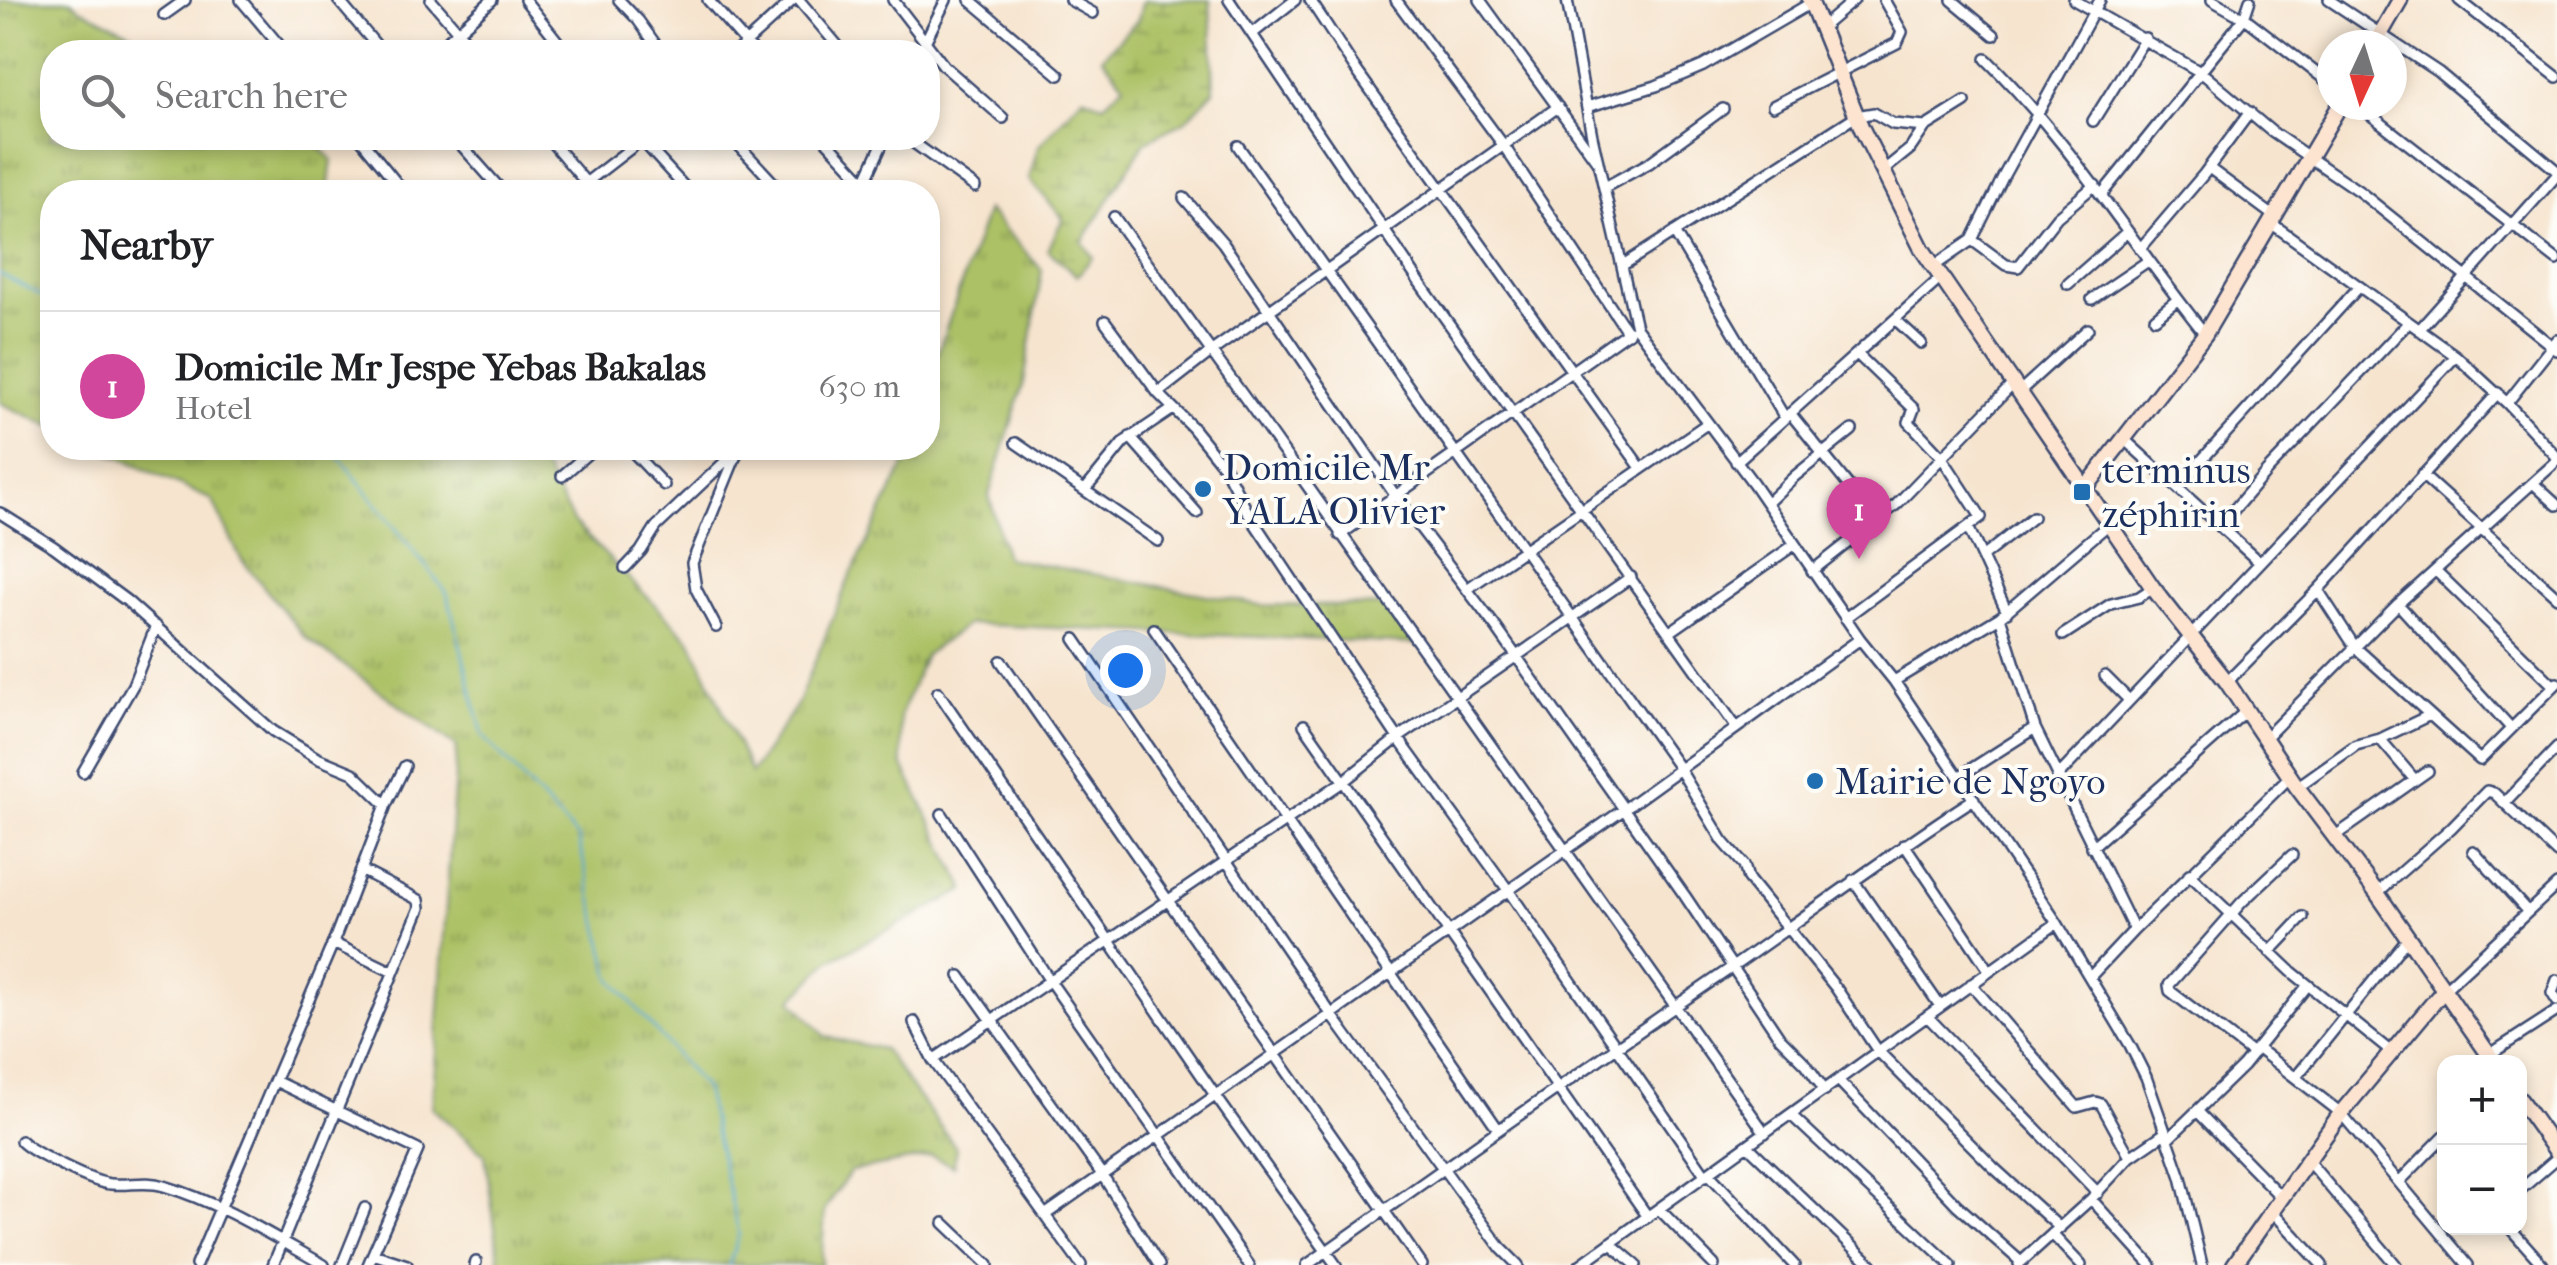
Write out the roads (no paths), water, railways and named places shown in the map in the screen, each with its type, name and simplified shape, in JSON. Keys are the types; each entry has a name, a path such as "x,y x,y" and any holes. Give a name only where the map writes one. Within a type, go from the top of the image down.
{"street":[{"path":"164,15 185,0"},
{"path":"241,0 275,40"},
{"path":"338,0 372,40"},
{"path":"430,0 465,40"},
{"path":"449,40 492,0"},
{"path":"525,0 557,40"},
{"path":"618,0 652,40"},
{"path":"708,0 743,40"},
{"path":"749,40 796,0 833,40"},
{"path":"893,0 925,39 946,0"},
{"path":"970,0 1059,75"},
{"path":"1070,0 1094,13"},
{"path":"1229,0 1736,728"},
{"path":"1252,34 1295,0"},
{"path":"1310,0 1640,468"},
{"path":"1396,0 1632,330 1675,376 1860,639 1894,680 2057,923 2146,1077 2167,1136 2202,1265"},
{"path":"1480,0 1598,163"},
{"path":"1568,0 1598,163 1623,265 1632,330"},
{"path":"1821,28 1854,0"},
{"path":"1773,106 1901,39 1902,32 1884,0"},
{"path":"1952,0 1994,36"},
{"path":"2074,0 2202,73 2555,346 2507,403"},
{"path":"1736,462 1896,320 1972,240 2100,0"},
{"path":"2212,0 2244,18 2317,74"},
{"path":"1972,240 2006,265 2018,267 2057,217 2098,190 2202,73 2244,18 2250,0"},
{"path":"2382,30 2400,0"},
{"path":"2459,0 2557,77"},
{"path":"1587,107 1656,86 1703,66 1810,1 1856,116 1922,249 2084,490 2153,588 2227,682 2293,782 2489,1055"},
{"path":"2333,1 2365,30"},
{"path":"2094,121 2144,38"},
{"path":"2407,56 2438,72 2557,173 2419,330"},
{"path":"940,58 954,76 1003,118"},
{"path":"1986,59 2038,115 2098,190 2205,334"},
{"path":"1884,170 1910,149 1925,127 1964,102"},
{"path":"1158,393 1558,108"},
{"path":"1605,187 1649,163 1722,108"},
{"path":"2140,250 2250,112"},
{"path":"1623,265 1856,116 1874,113 1892,124 1925,127"},
{"path":"2084,490 2205,334 2331,120"},
{"path":"2377,120 2557,260"},
{"path":"1238,146 1679,768 1722,840 1744,865 1748,879 1788,926 1878,1052 1940,1110 2056,1231 2081,1265"},
{"path":"370,150 394,180"},
{"path":"466,150 492,180"},
{"path":"558,150 584,180"},
{"path":"589,180 627,150"},
{"path":"653,150 679,180"},
{"path":"743,150 771,180"},
{"path":"833,150 856,180"},
{"path":"866,180 879,150"},
{"path":"924,150 976,187"},
{"path":"2209,168 2359,287 2456,356 2498,393 2557,459 2398,604 2264,739"},
{"path":"1184,198 1222,243 1395,494 1516,657 1734,966 1780,1038 1825,1091"},
{"path":"1114,217 1765,1133"},
{"path":"1674,232 1787,416 1878,521"},
{"path":"2068,284 2127,232"},
{"path":"2092,299 2148,260"},
{"path":"2178,486 2359,287"},
{"path":"2155,318 2177,300"},
{"path":"1896,320 1921,343"},
{"path":"1105,321 1158,393 1225,468 1248,513 1398,738 1707,1175 1794,1265"},
{"path":"2220,526 2266,471 2409,322"},
{"path":"1812,571 1878,521 1940,456 2088,329"},
{"path":"1340,535 1632,330"},
{"path":"1845,618 1980,520 1980,514 1940,456 1908,422 1914,409 1857,354"},
{"path":"2057,777 2456,356"},
{"path":"2227,682 2318,590 2498,393"},
{"path":"1084,490 1130,437 1174,409"},
{"path":"1467,589 1708,423"},
{"path":"1767,503 1852,430"},
{"path":"1130,437 1197,513"},
{"path":"2126,440 2259,562"},
{"path":"1016,443 1158,541"},
{"path":"562,476 580,460"},
{"path":"640,460 664,485"},
{"path":"625,568 641,552 656,526 724,460"},
{"path":"716,627 696,589 692,564 729,460"},
{"path":"2422,475 2557,597"},
{"path":"2533,482 2557,505"},
{"path":"0,513 101,580 261,722 308,753 353,774 386,805"},
{"path":"1982,556 2033,518"},
{"path":"1894,680 2004,615 2109,524"},
{"path":"1968,527 2004,615 2035,728 2134,930"},
{"path":"1670,632 1794,546"},
{"path":"2318,590 2354,647 2480,760 2556,684 2436,571"},
{"path":"933,1060 1344,780 1398,738 1631,577"},
{"path":"2062,635 2111,604 2139,598 2153,588"},
{"path":"2398,604 2511,728"},
{"path":"83,772 133,685 156,626"},
{"path":"1154,629 1498,1129"},
{"path":"1074,639 1331,1014 1501,1248 1518,1265"},
{"path":"1044,1215 1564,852 1860,639"},
{"path":"1002,661 1422,1265"},
{"path":"2105,676 2128,699"},
{"path":"938,692 1336,1265"},
{"path":"2092,847 2246,711"},
{"path":"2090,976 2189,874 2293,782 2356,745 2380,739 2430,715"},
{"path":"1304,724 1648,1217"},
{"path":"1960,776 2035,728"},
{"path":"2380,739 2415,780"},
{"path":"2504,803 2557,748"},
{"path":"196,1265 405,766"},
{"path":"2334,836 2428,771"},
{"path":"2376,893 2451,828 2486,791 2494,792 2557,853"},
{"path":"1307,1265 1558,1085 1974,799"},
{"path":"942,814 1050,981 1249,1265"},
{"path":"1904,844 1990,970"},
{"path":"2474,851 2528,912"},
{"path":"2292,855 2231,915 2169,983 2169,988 2296,1077 2341,1114 2468,1265"},
{"path":"273,1265 340,1110 420,902 361,870"},
{"path":"2189,874 2270,952 2391,1052"},
{"path":"1853,880 1940,1006"},
{"path":"2239,1263 2341,1114 2391,1052 2443,991 2557,885"},
{"path":"2270,952 2303,917"},
{"path":"1580,1265 2057,923"},
{"path":"2296,1077 2407,940"},
{"path":"334,943 394,972"},
{"path":"960,976 1103,1176 1160,1265"},
{"path":"2557,980 2552,993 2557,1001"},
{"path":"1971,984 2077,1106 2101,1104 2130,1157"},
{"path":"1839,1081 1957,1205 2020,1264 2095,1196 2130,1157 2198,1112 2255,1051 2308,985"},
{"path":"2497,1055 2557,1011"},
{"path":"1927,1016 2095,1196 2151,1265"},
{"path":"914,1022 933,1060 1081,1265"},
{"path":"275,1081 418,1150 368,1265"},
{"path":"2198,1112 2282,1197"},
{"path":"2527,1113 2557,1155 2527,1183"},
{"path":"1791,1116 1950,1265"},
{"path":"21,1142 29,1150 90,1180 108,1184 151,1183 220,1210 324,1265"},
{"path":"2400,1181 2437,1143"},
{"path":"1748,1146 1872,1265"},
{"path":"2308,1161 2396,1265"},
{"path":"342,1265 366,1208"},
{"path":"1658,1210 1714,1265"},
{"path":"2272,1211 2322,1265"},
{"path":"944,1223 988,1265"},
{"path":"2516,1235 2543,1265"},
{"path":"1610,1243 1636,1265"},
{"path":"373,1254 406,1265"}],"waterway":[{"path":"0,274 40,295"},
{"path":"341,460 447,593 483,736 578,838 611,978 705,1089 739,1234 729,1265"}],"place":[{"name":"Domicile Mr YALA Olivier","path":"1203,489"},
{"name":"terminus zéphirin","path":"2082,492"},
{"name":"Domicile Mr Jespe Yebas Bakalas","path":"1859,559"},
{"name":"Mairie de Ngoyo","path":"1815,781"}]}
